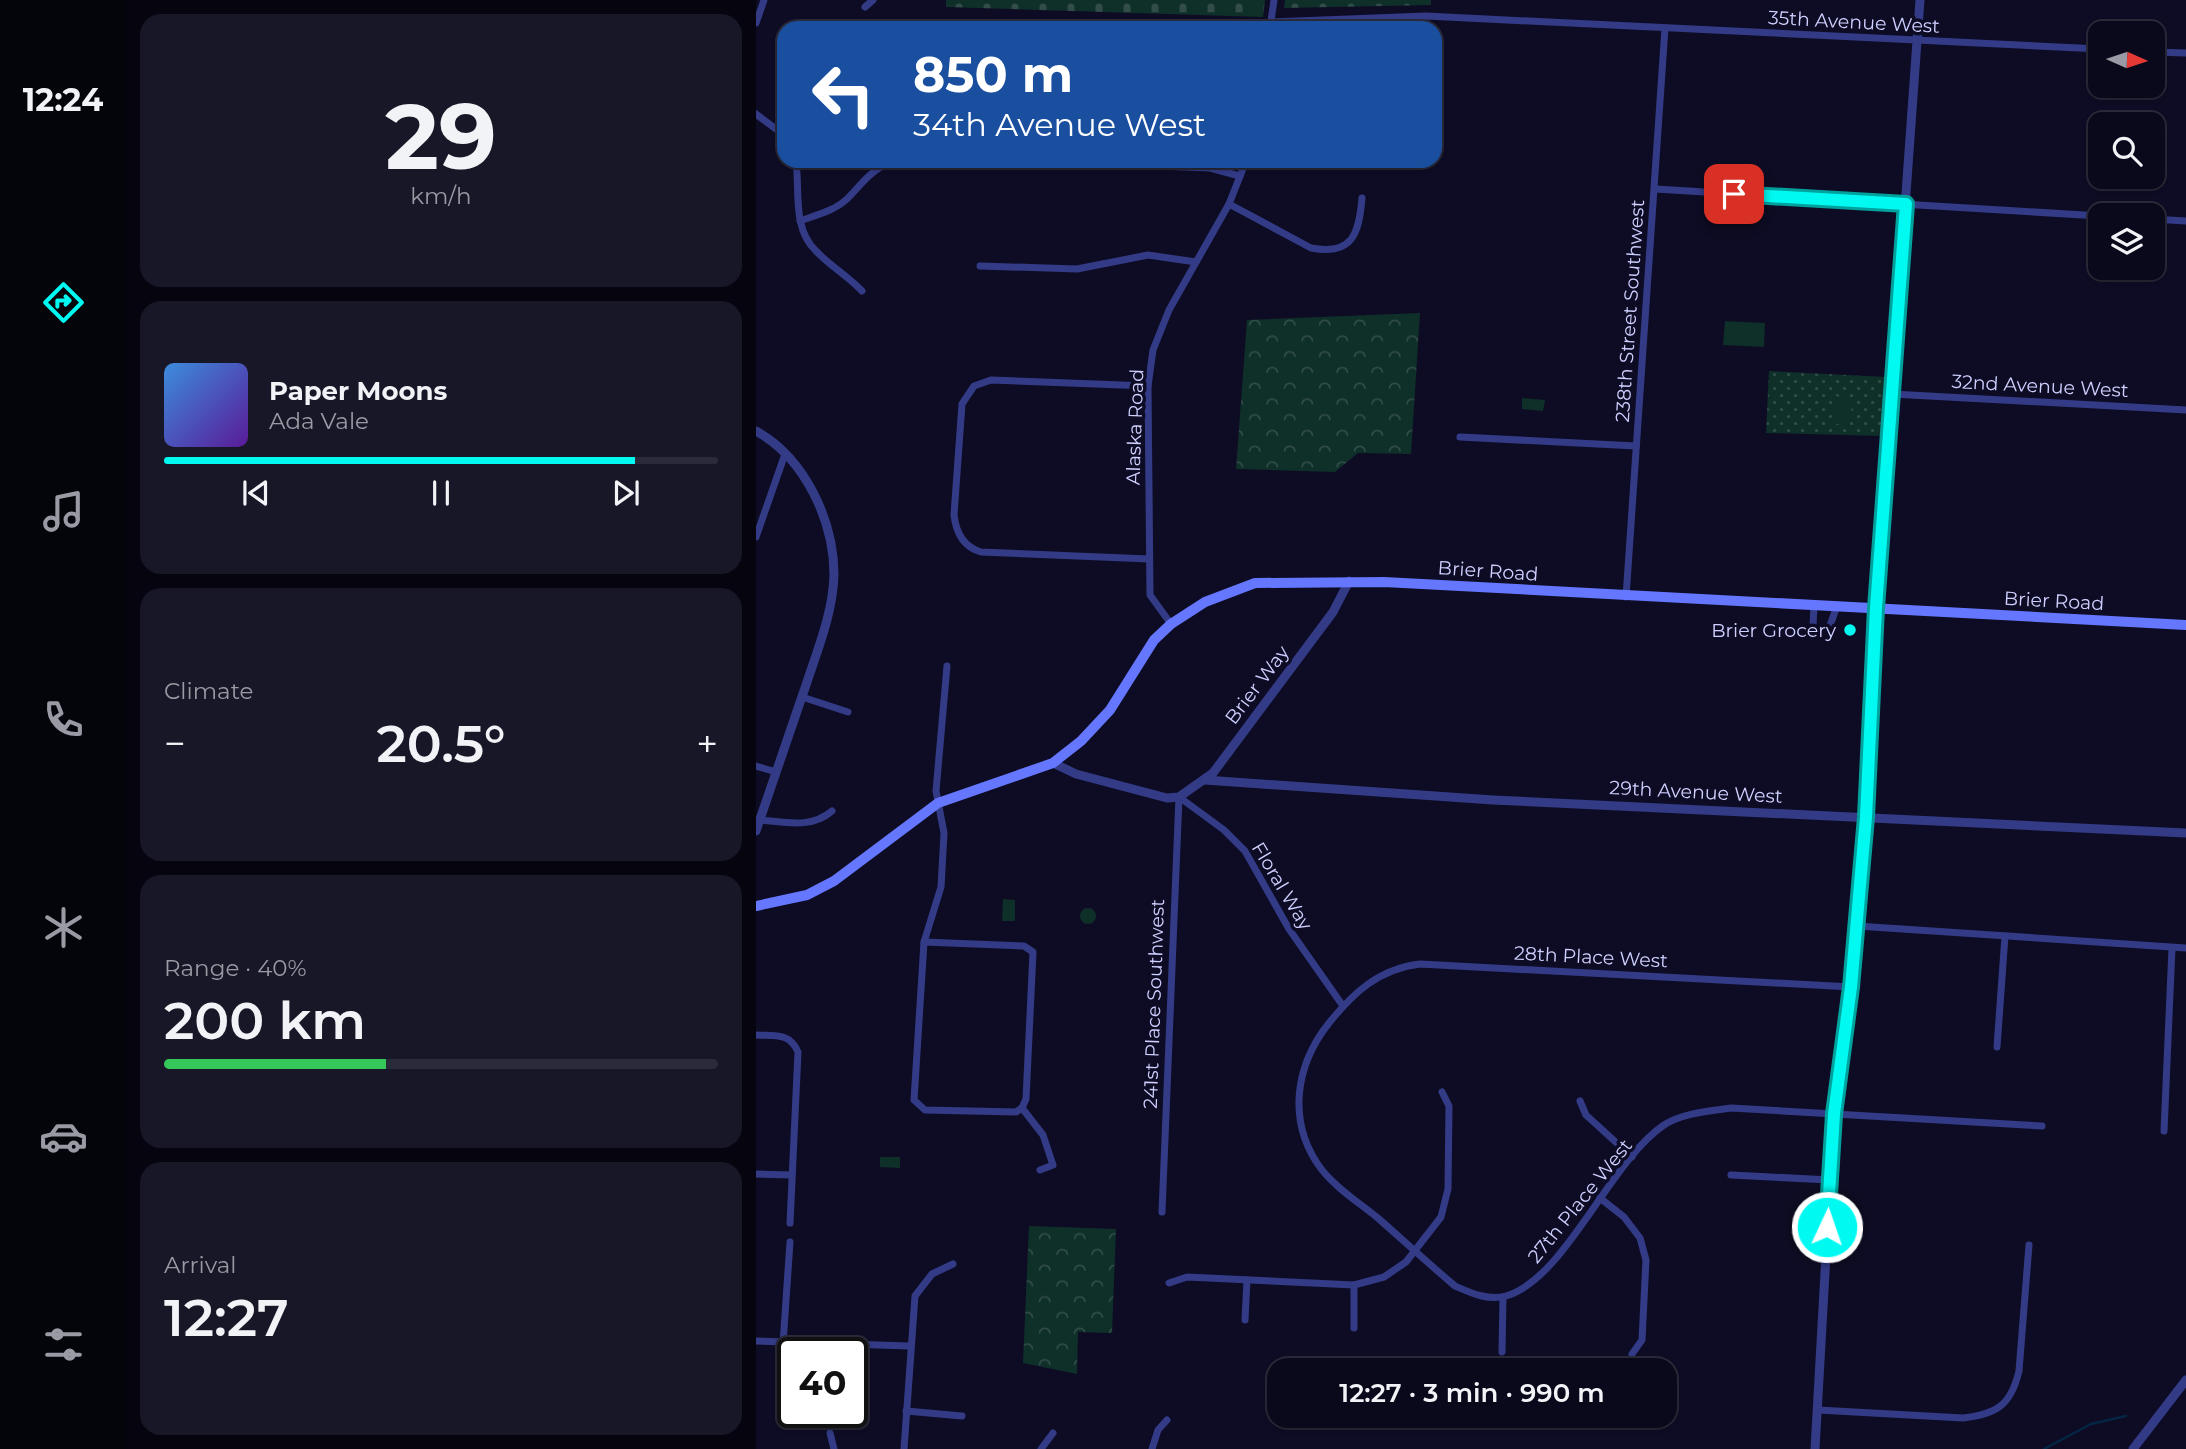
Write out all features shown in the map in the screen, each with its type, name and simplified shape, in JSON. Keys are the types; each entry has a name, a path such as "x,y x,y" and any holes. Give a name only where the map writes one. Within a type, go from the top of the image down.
{"main road":[{"name":"Brier Road","path":"756,906 819,890 939,803 1053,764 1082,741 1110,710 1145,651 1171,624 1216,597 1255,583 1349,581 2186,625"}],"street":[{"path":"756,23 764,0"},
{"path":"865,7 873,0"},
{"path":"1270,21 1273,0"},
{"path":"1815,1449 1834,1114 1851,987 1866,817 1876,608 1920,0"},
{"name":"35th Avenue West","path":"1339,21 1426,16 2088,48"},
{"name":"238th Street Southwest","path":"1626,597 1665,28"},
{"path":"2165,52 2186,53"},
{"path":"756,114 777,130"},
{"path":"796,168 800,220 814,250 862,291"},
{"path":"800,220 830,210 846,200 869,173 880,168"},
{"path":"1210,168 1240,176"},
{"name":"Alaska Road","path":"1171,624 1150,596 1148,386 1153,350 1169,310 1229,204 1243,168"},
{"path":"1655,189 2088,215"},
{"path":"1229,204 1311,248 1324,251 1337,250 1351,242 1360,224 1362,198"},
{"path":"2165,220 2186,221"},
{"path":"980,266 1076,269 1148,255 1196,262"},
{"path":"1148,386 991,380 974,386 962,404 954,515 957,532 966,544 981,552 1149,559"},
{"name":"32nd Avenue West","path":"1892,394 2186,410"},
{"path":"756,431 785,454 818,503 828,531 834,577 827,620 756,831"},
{"path":"1460,437 1636,446"},
{"path":"756,537 785,454"},
{"name":"Brier Way","path":"1179,797 1205,780 1333,612 1349,581"},
{"path":"1814,605 1816,620 1813,626 1817,631 1828,631 1837,606"},
{"path":"947,666 937,782 944,833 941,887 924,942 914,1100 925,1110 1005,1112 1022,1108"},
{"path":"802,697 848,712"},
{"path":"1053,764 1085,777 1167,798 1179,797"},
{"path":"756,766 776,772"},
{"name":"29th Avenue West","path":"1205,780 1506,800 2186,833"},
{"name":"Floral Way","path":"1179,797 1224,830 1245,851 1310,963 1343,1006"},
{"name":"241st Place Southwest","path":"1162,1212 1179,797"},
{"path":"760,820 807,823 822,820 832,810"},
{"path":"1857,926 2186,948"},
{"path":"1997,1047 2005,936"},
{"path":"924,942 1024,946 1033,952 1026,1099 1022,1108"},
{"path":"2164,1131 2172,948"},
{"name":"28th Place West","path":"1343,1006 1382,974 1398,967 1420,964 1851,987"},
{"path":"1343,1006 1305,1061 1298,1111 1304,1141 1323,1172 1455,1286 1476,1296 1503,1297 1502,1352"},
{"path":"756,1035 787,1037 794,1042 798,1052 790,1223"},
{"path":"1168,1283 1187,1277 1354,1285 1384,1277 1416,1251 1441,1217 1448,1189 1449,1106 1443,1091"},
{"path":"1580,1101 1586,1115 1632,1157"},
{"path":"1022,1108 1043,1135 1053,1165 1040,1170"},
{"name":"27th Place West","path":"1503,1297 1538,1279 1632,1157 1665,1125 1702,1112 1731,1108 2042,1126"},
{"path":"756,1174 792,1175"},
{"path":"1731,1175 1830,1180"},
{"path":"1600,1198 1624,1217 1640,1238 1646,1260 1642,1340 1632,1354"},
{"path":"783,1337 790,1242"},
{"path":"1818,1410 1963,1418 1986,1416 1999,1408 2015,1391 2019,1371 2029,1245"},
{"path":"904,1449 909,1346 915,1296 932,1274 953,1264"},
{"path":"1245,1320 1247,1280"},
{"path":"1354,1285 1354,1328"},
{"path":"756,1341 777,1343"},
{"path":"868,1345 909,1346"},
{"path":"2133,1449 2186,1380"},
{"path":"906,1411 961,1416"},
{"path":"1152,1449 1158,1430 1167,1420"},
{"path":"830,1433 834,1449"},
{"path":"1041,1449 1053,1433"}],"green space":[{"path":"946,0 1265,0 1263,17 946,7"},
{"path":"1285,0 1431,0 1431,5 1284,8"},
{"path":"1420,313 1411,454 1358,453 1335,472 1236,469 1247,320"},
{"path":"1725,321 1765,323 1764,347 1723,345"},
{"path":"1769,371 1886,377 1883,436 1766,433"},
{"path":"1835,396 1853,399 1849,426 1831,423"},
{"path":"1522,398 1545,400 1543,411 1522,409"},
{"path":"1003,899 1015,900 1015,921 1002,921"},
{"path":"1088,908 1094,910 1094,922 1088,924 1082,922 1080,916 1082,910"},
{"path":"880,1157 900,1157 900,1168 880,1167"},
{"path":"1029,1226 1116,1229 1112,1333 1078,1332 1077,1374 1023,1363"}],"waterway":[{"path":"2044,1449 2091,1424 2126,1416"}],"place":[{"name":"Brier Grocery","path":"1850,630"}],"route":[{"path":"1734,194 1906,204 1876,608 1866,817 1851,987 1834,1114 1827,1227"}]}
